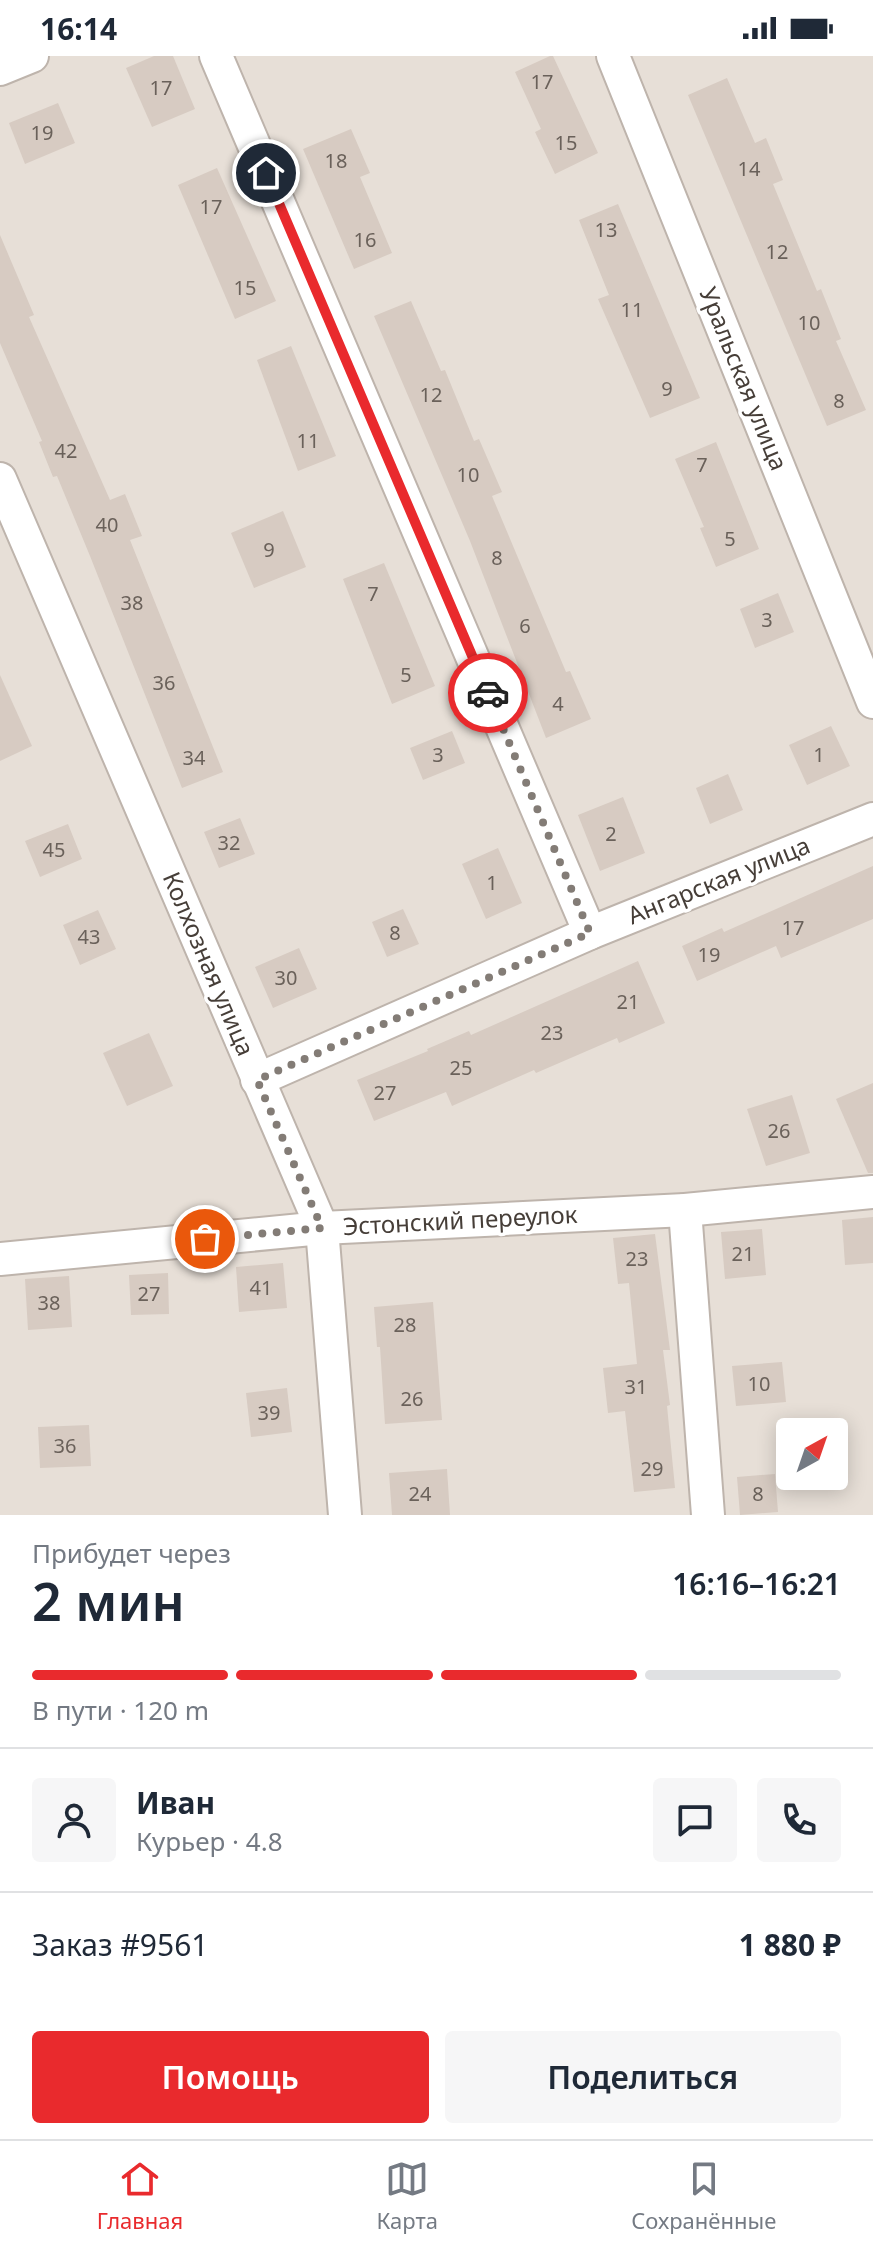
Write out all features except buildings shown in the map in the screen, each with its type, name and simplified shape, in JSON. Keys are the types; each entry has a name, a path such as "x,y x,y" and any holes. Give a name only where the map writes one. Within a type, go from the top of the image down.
{"street":[{"path":"0,69 32,56"},
{"path":"216,56 590,933"},
{"name":"Уральская улица","path":"613,56 873,702"},
{"name":"Колхозная улица","path":"0,479 322,1228 345,1515"},
{"name":"Ангарская улица","path":"257,1080 590,933 873,819"},
{"name":"Эстонский переулок","path":"0,1259 322,1228 685,1210 873,1192"},
{"path":"685,1210 708,1515"}],"shaded area":[{"path":"0,56 873,56 873,1515 0,1515"}],"way so far":[{"path":"205,1239 322,1228 257,1080 590,933 488,693"}],"route":[{"path":"266,173 488,693"}]}
